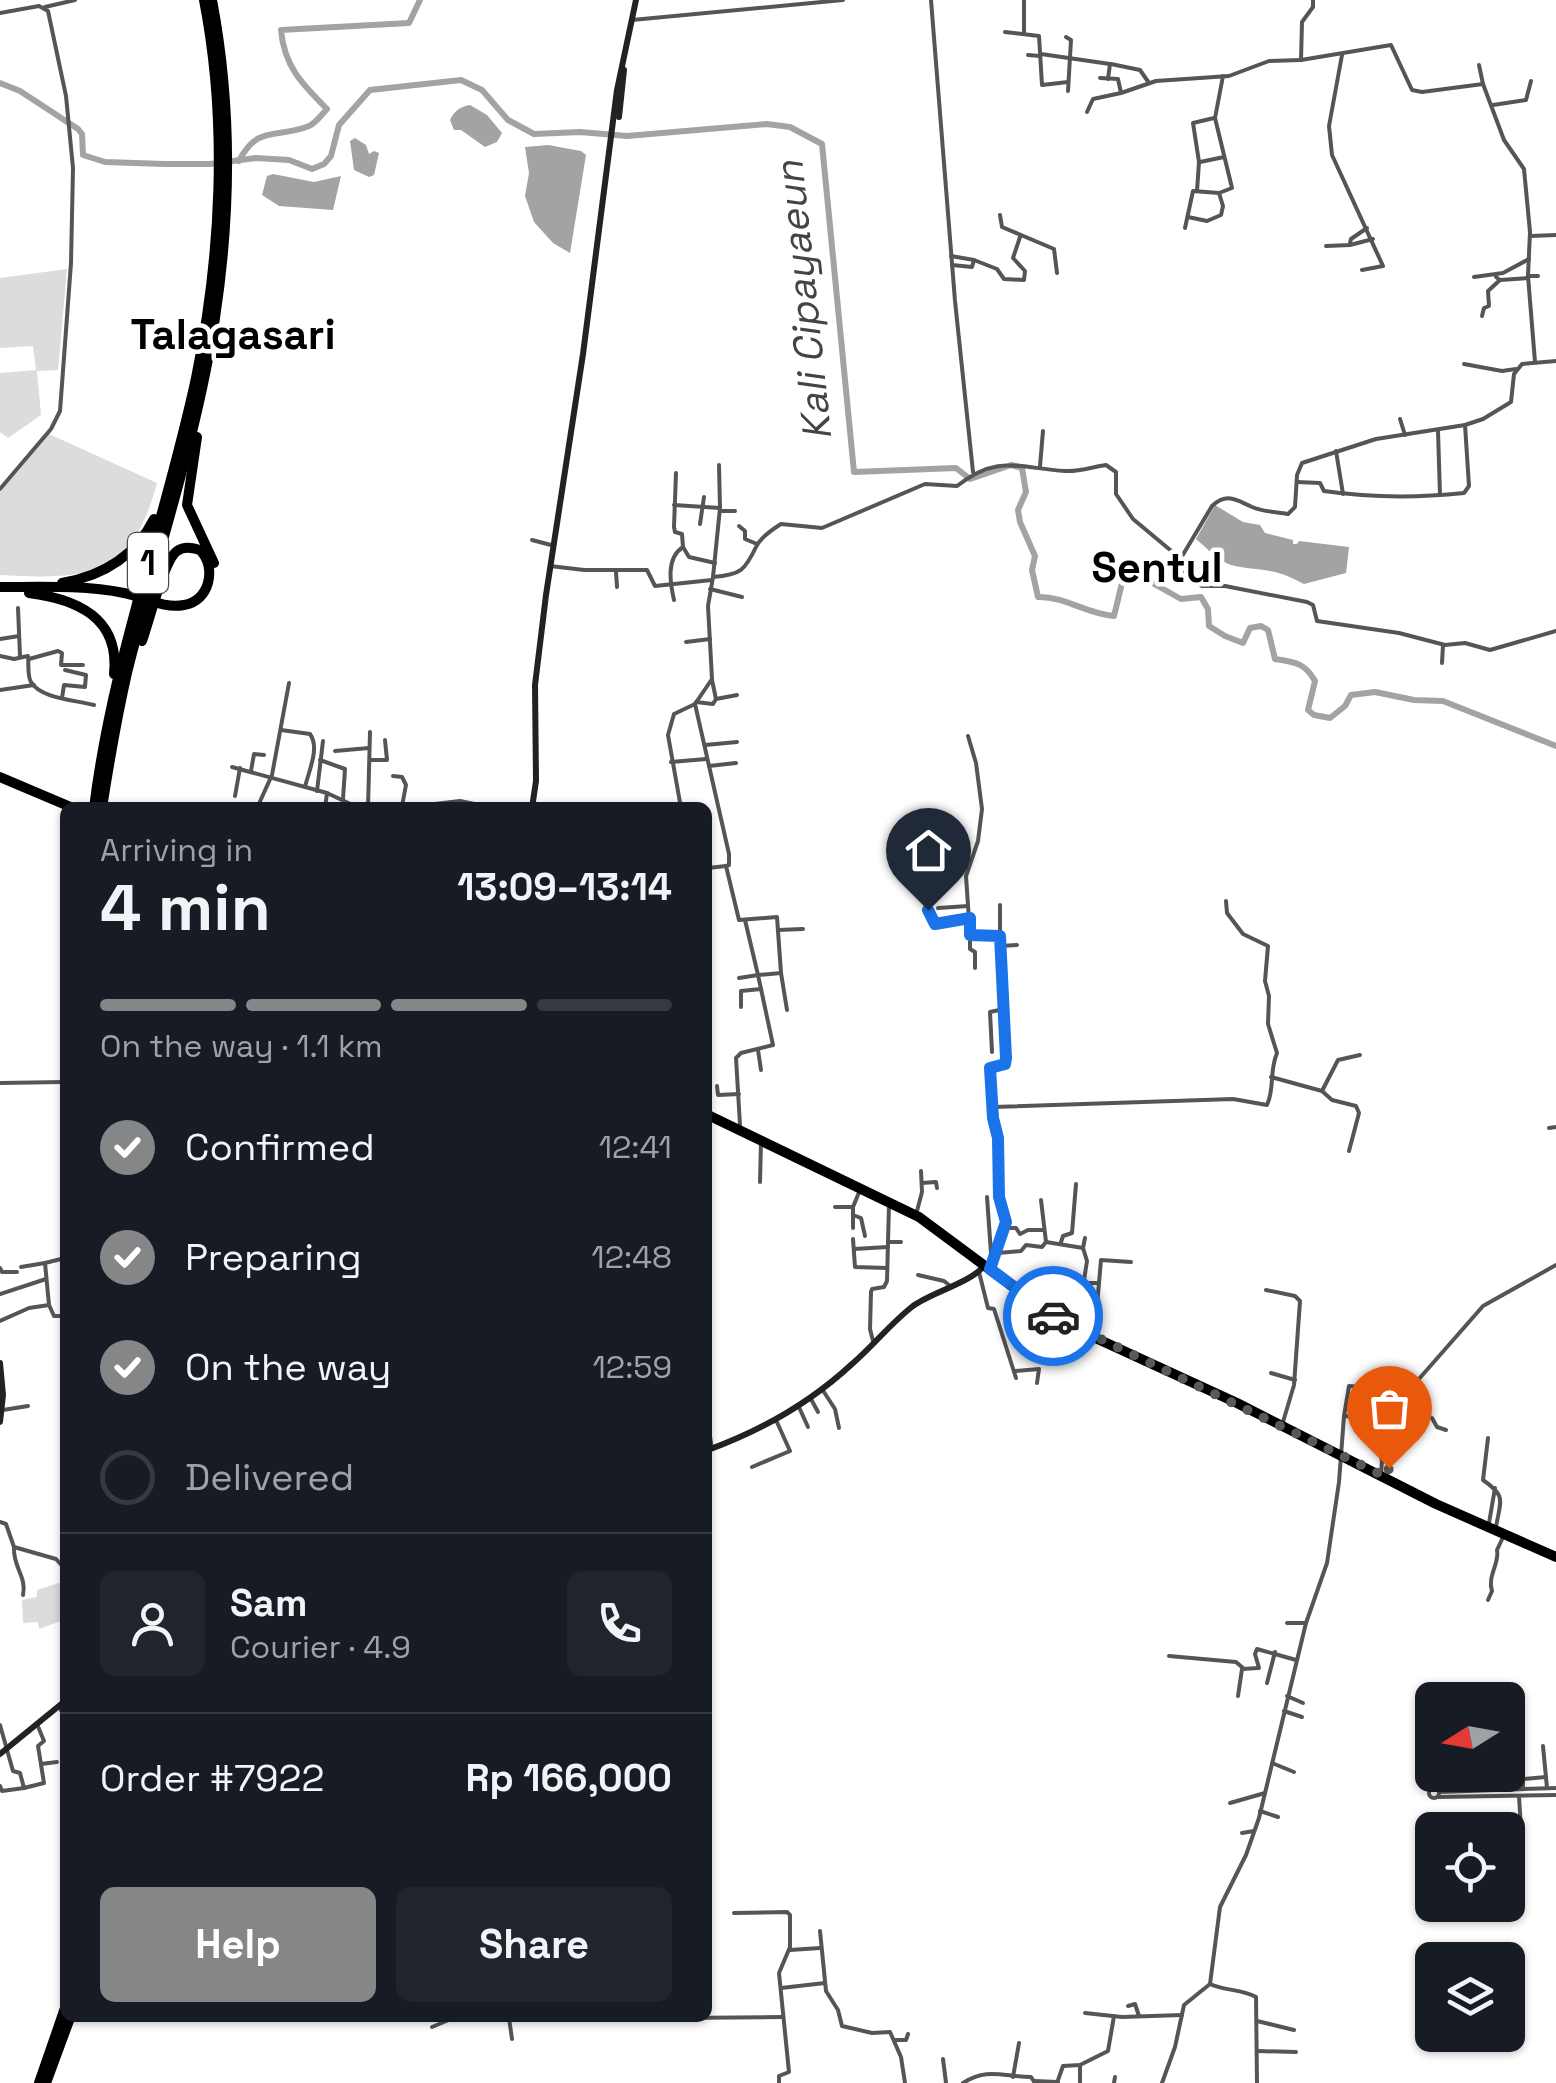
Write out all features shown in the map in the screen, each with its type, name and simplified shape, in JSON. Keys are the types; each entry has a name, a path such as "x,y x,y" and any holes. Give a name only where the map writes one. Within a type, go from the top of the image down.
{"highway":[{"name":"1","path":"204,0 223,165"},
{"name":"1","path":"103,802 119,714 210,319 223,165 224,95 212,0"},
{"name":"1","path":"95,802 103,747 199,380"},
{"path":"28,590 98,574 126,556 150,529 199,380"},
{"path":"0,590 126,596 184,609 210,590 214,576 210,550 187,506 204,395 199,380"},
{"path":"119,714 169,560 183,548 200,550 210,564 199,598 184,606 157,606"},
{"path":"28,590 83,607 108,635 115,658 103,747"},
{"path":"0,774 60,802"},
{"path":"712,1117 916,1216 1076,1330 1496,1532 1556,1557"},
{"path":"39,2083 60,2022"},
{"path":"46,2083 69,2022"}],"street":[{"path":"0,13 75,0"},
{"path":"535,802 540,770 539,684 552,566 623,66 636,0"},
{"path":"632,20 843,0"},
{"path":"931,0 970,475"},
{"path":"1024,0 1024,32"},
{"path":"1301,60 1302,22 1313,0"},
{"path":"0,489 51,428 60,411 71,263 72,142 58,52 45,7"},
{"path":"1005,32 1039,36 1042,85 1068,82"},
{"path":"1066,37 1071,40 1068,91"},
{"path":"1087,112 1093,99 1148,83 1224,76 1269,61 1342,55 1391,44 1408,86 1417,92 1484,84"},
{"path":"1342,55 1329,126 1330,144 1338,173 1387,274"},
{"path":"1028,56 1140,70 1148,83"},
{"path":"1108,79 1110,64"},
{"path":"1479,65 1504,140 1524,169 1535,362"},
{"path":"1197,190 1219,193 1232,188 1215,118 1224,76"},
{"path":"1100,78 1119,80 1121,92"},
{"path":"1493,105 1526,100 1531,81"},
{"path":"1186,228 1190,197 1197,190 1199,162 1193,123 1215,118"},
{"path":"1492,123 1499,120"},
{"path":"552,566 613,147"},
{"path":"1199,162 1224,157"},
{"path":"1188,217 1200,222 1214,220 1222,210 1219,193"},
{"path":"1000,215 1000,226 1054,249 1056,274"},
{"path":"1350,245 1351,238 1368,228"},
{"path":"1530,236 1556,235"},
{"path":"951,256 997,269 1004,279 1024,280 1025,271 1013,255 1020,237"},
{"path":"1326,246 1373,239"},
{"path":"1482,316 1489,306 1488,291 1497,277 1529,259"},
{"path":"952,265 972,267 974,260"},
{"path":"1362,270 1383,266"},
{"path":"1474,277 1538,276"},
{"path":"1181,558 1219,500 1236,498 1255,508 1288,514 1295,507 1302,463 1376,439 1438,432 1483,419 1511,402 1516,370 1522,364 1556,360"},
{"path":"1464,364 1516,370"},
{"path":"1400,419 1406,436"},
{"path":"1297,482 1321,484 1324,491 1344,494 1418,499 1468,490 1465,426"},
{"path":"1040,466 1043,431"},
{"path":"1438,432 1440,495"},
{"path":"1336,451 1344,494"},
{"path":"552,566 647,570 652,585 736,575 754,557 757,544 780,524 822,528 924,484 955,486 970,475 1008,463 1072,472 1112,468 1117,475 1116,494 1133,520 1181,558 1188,567 1184,578"},
{"path":"696,703 713,704 716,699 710,589 721,509 719,465"},
{"path":"676,473 674,530 682,534 689,557 715,563"},
{"path":"700,524 704,497"},
{"path":"674,505 735,510"},
{"path":"740,526 745,530 745,539 757,544"},
{"path":"532,540 553,545"},
{"path":"674,600 671,562 675,552 683,547"},
{"path":"616,570 617,587"},
{"path":"1170,575 1202,586 1225,586 1307,602 1313,605 1319,622 1398,633 1444,645 1466,643 1496,650 1556,631"},
{"path":"710,589 742,596"},
{"path":"18,608 20,656"},
{"path":"0,639 20,636"},
{"path":"686,642 710,639"},
{"path":"1442,663 1444,645"},
{"path":"0,656 14,659 50,655 54,647 62,652 60,665 65,670 86,675 84,687 64,685 62,698"},
{"path":"29,658 34,685"},
{"path":"65,670 84,665"},
{"path":"680,802 668,735 674,715 696,703 712,679"},
{"path":"260,802 272,775 289,682"},
{"path":"0,690 34,685 62,698 94,705"},
{"path":"716,699 736,695"},
{"path":"696,703 729,854 726,866 738,918 776,916 787,1010"},
{"path":"281,730 310,734 314,739 305,788"},
{"path":"368,802 370,732"},
{"path":"968,736 982,809 978,841 967,866 970,949 975,952 975,968"},
{"path":"370,760 386,761 385,740"},
{"path":"705,746 738,742"},
{"path":"316,791 324,746"},
{"path":"334,751 369,748"},
{"path":"252,771 254,754 264,755"},
{"path":"671,762 708,758"},
{"path":"320,760 345,769 343,799"},
{"path":"710,766 736,763"},
{"path":"232,766 272,775 348,802"},
{"path":"235,796 240,768"},
{"path":"393,776 402,777 406,785 402,802"},
{"path":"326,802 327,793"},
{"path":"712,868 726,866"},
{"path":"993,1107 1233,1098 1266,1106 1272,1091 1271,1067 1277,1053 1268,1024 1268,946 1244,934 1228,913 1226,901"},
{"path":"712,1448 810,1397 910,1308 987,1266 998,1252 1005,1228 990,1068 1006,1060 1000,905"},
{"path":"938,908 968,906"},
{"path":"928,910 935,924 970,918"},
{"path":"740,1130 736,1058 741,1052 773,1044 746,920"},
{"path":"778,930 803,929"},
{"path":"970,935 1000,936"},
{"path":"1000,946 1017,945"},
{"path":"739,978 782,973"},
{"path":"741,1007 740,991 761,989"},
{"path":"992,1052 990,1012 1004,1009"},
{"path":"758,1048 761,1070"},
{"path":"1322,1090 1338,1060 1360,1054"},
{"path":"1271,1078 1322,1090 1332,1100 1359,1108 1349,1152"},
{"path":"0,1083 60,1082"},
{"path":"717,1086 718,1096 738,1094"},
{"path":"760,1182 761,1141"},
{"path":"916,1216 921,1171"},
{"path":"922,1183 936,1182 937,1188"},
{"path":"1061,1243 1063,1236 1072,1233 1076,1184"},
{"path":"853,1228 853,1207 860,1190"},
{"path":"987,1198 991,1253 987,1266 988,1308 994,1309 1016,1374 1039,1369 1037,1383"},
{"path":"1041,1200 1046,1242"},
{"path":"874,1344 870,1329 871,1292 885,1286 889,1204"},
{"path":"834,1206 853,1207"},
{"path":"852,1215 861,1218 865,1236"},
{"path":"1005,1228 1016,1228 1020,1234 1044,1230"},
{"path":"1076,1330 1087,1258 1085,1238"},
{"path":"853,1239 854,1267 887,1268"},
{"path":"854,1249 888,1248 901,1242"},
{"path":"998,1252 1021,1251 1028,1244 1042,1246 1046,1242 1083,1248"},
{"path":"888,1248 898,1254"},
{"path":"0,1268 2,1272 19,1270 60,1260"},
{"path":"1096,1316 1101,1260 1131,1262"},
{"path":"45,1264 50,1304 54,1316 60,1316"},
{"path":"1383,1476 1390,1464 1380,1446 1382,1430 1396,1404 1483,1306 1556,1265"},
{"path":"1086,1268 1094,1269"},
{"path":"1528,1268 1532,1277"},
{"path":"918,1276 949,1285"},
{"path":"0,1294 46,1279"},
{"path":"1082,1283 1099,1284"},
{"path":"1266,1290 1295,1296 1300,1301 1294,1380 1281,1426"},
{"path":"0,1321 50,1304"},
{"path":"0,1364 0,1422"},
{"path":"1272,1374 1294,1380"},
{"path":"1162,2083 1188,2000 1210,1984 1220,1907 1246,1855 1260,1811 1306,1623 1327,1563 1350,1386 1361,1386"},
{"path":"822,1388 835,1409 839,1428"},
{"path":"810,1397 818,1412"},
{"path":"1396,1404 1432,1418 1446,1430"},
{"path":"798,1405 808,1427"},
{"path":"3,1410 28,1406"},
{"path":"1344,1416 1380,1419 1377,1441 1383,1476"},
{"path":"752,1467 790,1451 775,1418"},
{"path":"1488,1438 1483,1480 1495,1487 1502,1498 1496,1532 1498,1557 1488,1600"},
{"path":"0,1522 6,1524 14,1547 15,1567 25,1586 23,1595"},
{"path":"14,1547 60,1563"},
{"path":"1287,1622 1306,1623"},
{"path":"1169,1656 1259,1668 1254,1652 1258,1648 1298,1660"},
{"path":"1267,1683 1275,1652"},
{"path":"1238,1696 1243,1668"},
{"path":"1262,1668 1269,1670"},
{"path":"1287,1696 1303,1703"},
{"path":"3,1752 60,1706"},
{"path":"1284,1711 1302,1717"},
{"path":"0,1786 2,1791 44,1783 38,1746 44,1741 37,1724"},
{"path":"0,1725 3,1752 14,1772 21,1774 24,1788"},
{"path":"1543,1746 1547,1788"},
{"path":"41,1764 57,1762"},
{"path":"1272,1763 1294,1772"},
{"path":"1521,1812 1523,1780 1546,1777"},
{"path":"1519,1793 1547,1788 1556,1791"},
{"path":"1438,1794 1556,1791"},
{"path":"1230,1803 1265,1793"},
{"path":"1260,1811 1278,1817"},
{"path":"1242,1833 1254,1831"},
{"path":"734,1914 787,1912 790,1922 787,1950 779,1970 790,2071 779,2076 779,2083"},
{"path":"820,1931 825,1983 843,2028 888,2032 894,2040 905,2083"},
{"path":"787,1950 820,1948"},
{"path":"781,1988 825,1983"},
{"path":"1210,1984 1225,1992 1254,1994 1258,2002 1258,2083"},
{"path":"1128,2006 1134,2003 1139,2016"},
{"path":"1085,2013 1182,2015"},
{"path":"963,2083 976,2074 1058,2082 1060,2068 1080,2065 1108,2051 1114,2016"},
{"path":"712,2018 782,2018"},
{"path":"1257,2021 1294,2030"},
{"path":"432,2028 443,2022"},
{"path":"510,2022 512,2039"},
{"path":"894,2040 906,2040 908,2034"},
{"path":"1013,2076 1019,2043"},
{"path":"1257,2050 1296,2052"},
{"path":"943,2059 946,2083"},
{"path":"1080,2065 1080,2083"}],"shaded area":[{"path":"470,105 487,115 502,133 497,142 485,147 461,130 454,130 450,120 458,110"},
{"path":"355,138 366,145 369,154 379,153 374,175 369,177 354,170 350,141"},
{"path":"548,145 586,155 570,253 553,243 534,222 525,196 529,173 525,147"},
{"path":"267,176 314,182 341,176 333,210 279,206 262,195"},
{"path":"67,269 58,370 37,371 41,415 8,438 0,432 0,373 36,370 33,346 0,348 0,278"},
{"path":"49,434 157,483 147,514 120,555 102,566 58,576 0,575 0,492"},
{"path":"1215,505 1243,522 1260,525 1265,533 1293,540 1293,544 1299,541 1349,547 1346,573 1304,584 1277,572 1224,562 1196,539"},
{"path":"60,1583 60,1621 39,1629 38,1622 23,1623 22,1600 37,1597 37,1590"}],"waterway":[{"path":"239,161 261,137 309,126 327,109 296,74 286,54 281,30 409,23 420,0"},
{"name":"Kali Cipayaeun","path":"0,83 20,91 78,129 83,155 105,162 210,164 256,158 289,160 312,169 331,156 339,125 370,90 461,80 482,90 508,120 534,134 627,136 767,124 790,127 822,144 854,472 956,468 970,479 1011,465 1022,468 1026,492 1018,510 1035,556 1032,570 1038,597 1114,616 1123,579 1138,575 1181,599 1201,597 1208,609 1209,626 1225,636 1243,643 1250,628 1261,626 1268,630 1275,659 1299,664 1315,681 1308,710 1314,715 1330,718 1351,695 1375,692 1443,701 1556,746"}],"way so far":[{"path":"1053,1316 1386,1477 1389,1468"}],"district":[{"name":"Talagasari","path":"233,334"},
{"name":"Sentul","path":"1157,567"}],"route":[{"path":"928,910 935,924 970,918 970,935 1000,936 1006,1058 1005,1064 990,1068 999,1152 999,1197 1006,1222 990,1269 1053,1316"}]}
